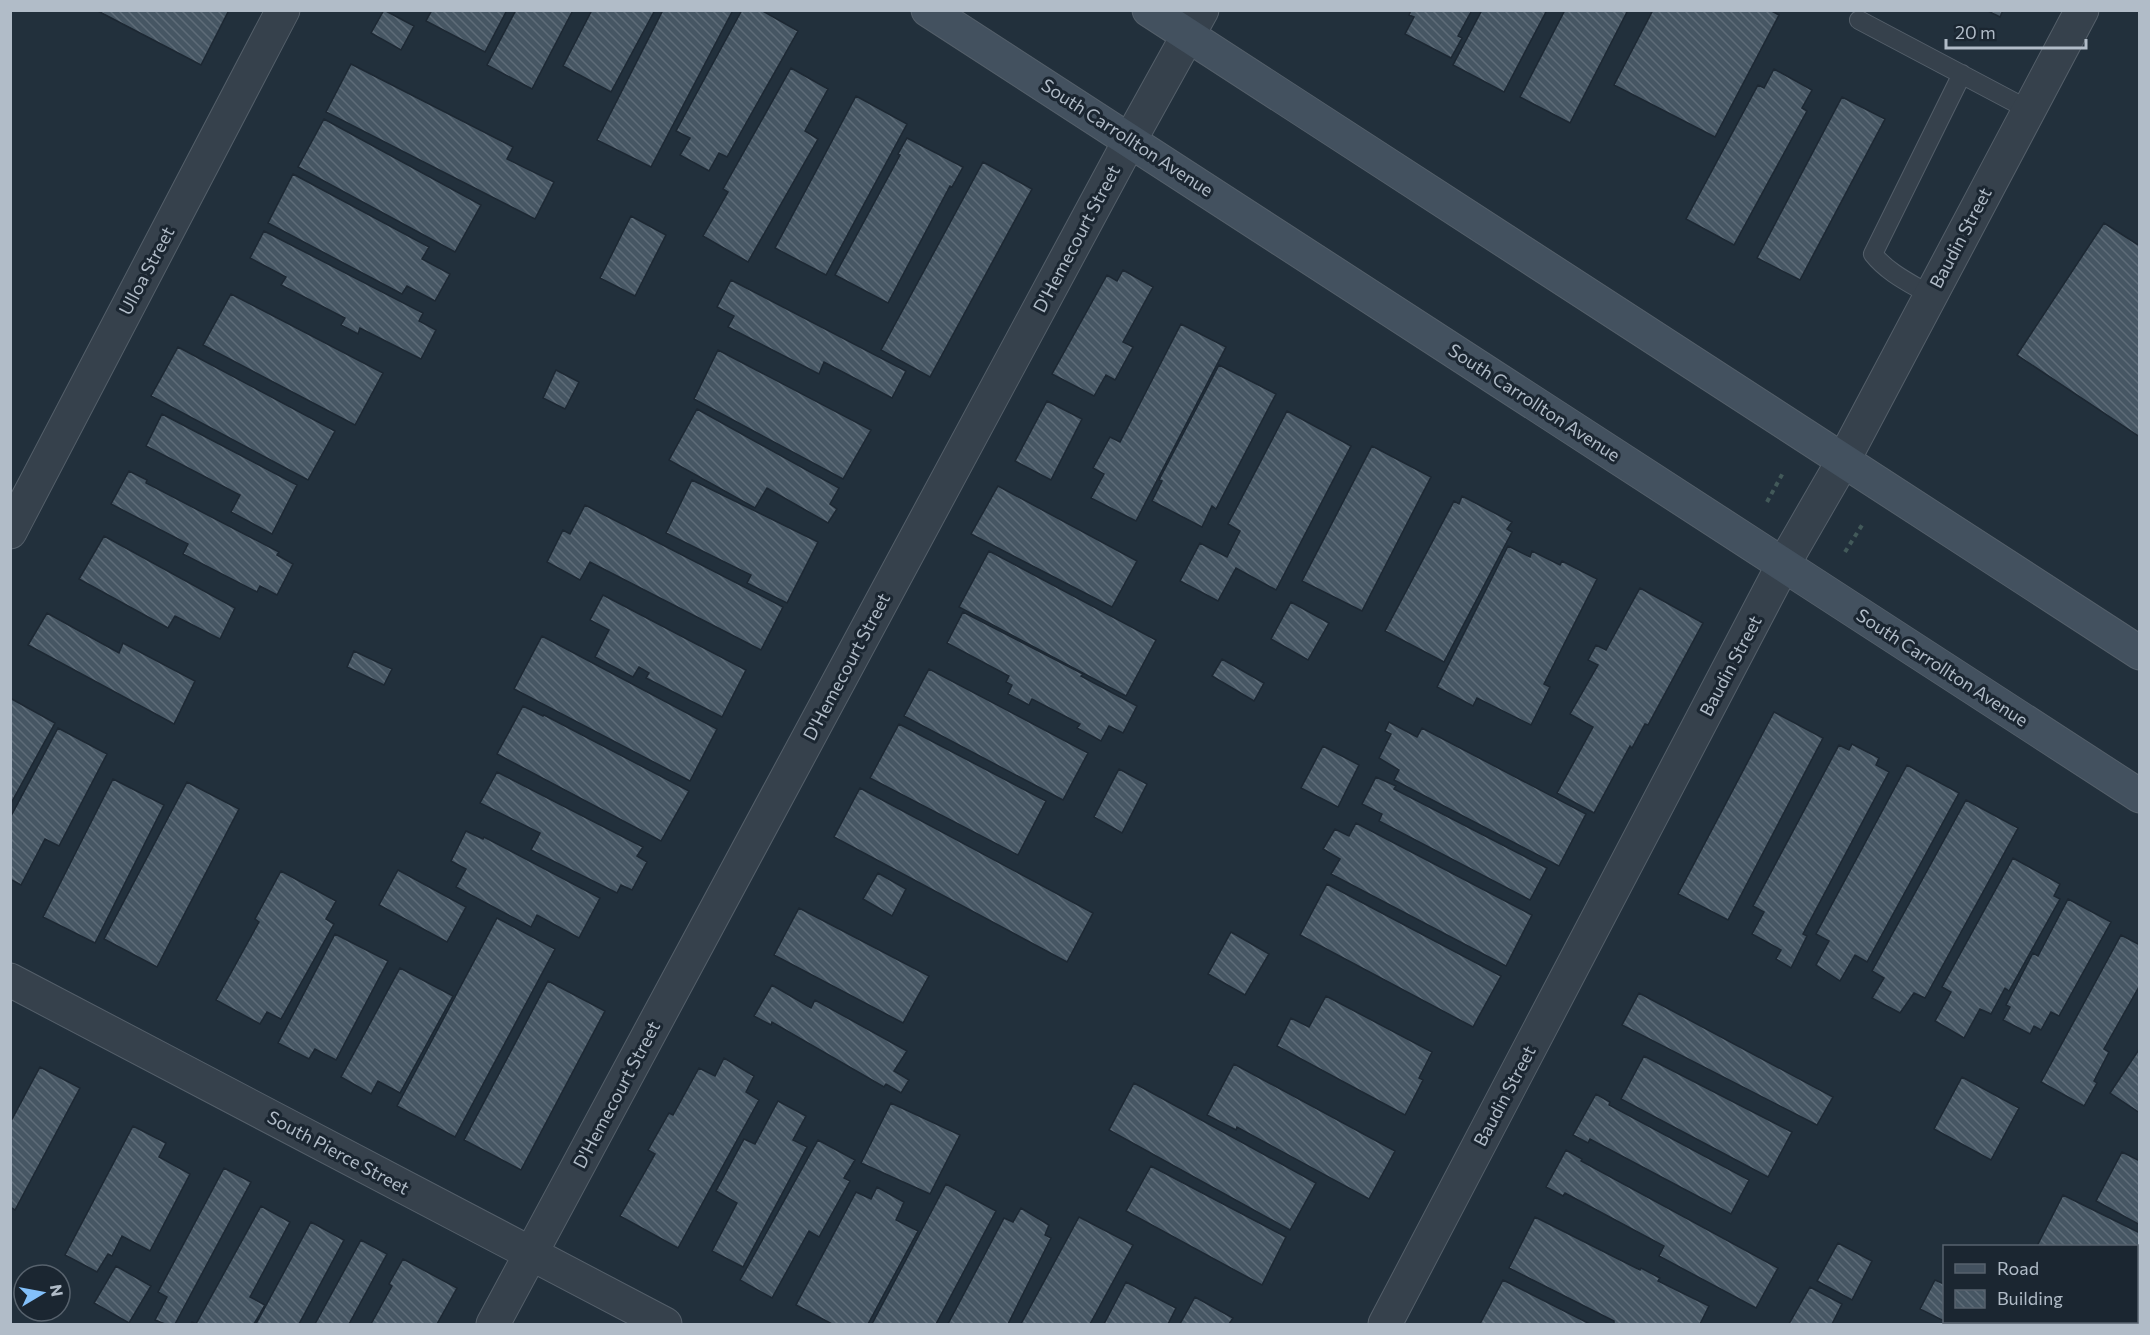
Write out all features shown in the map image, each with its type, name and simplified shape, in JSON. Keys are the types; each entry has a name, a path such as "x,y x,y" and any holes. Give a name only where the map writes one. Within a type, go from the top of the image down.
{"main road":[{"name":"South Carrollton Avenue","path":"928,10 2139,796"},
{"path":"1149,10 1195,23 1843,460 2139,653"}],"street":[{"name":"Ulloa Street","path":"10,532 283,10"},
{"name":"Baudin Street","path":"1385,1324 1783,565 1843,460 2082,10"},
{"name":"D'Hemecourt Street","path":"493,1324 1195,23"},
{"name":"South Pierce Street","path":"10,980 665,1324"}],"lane":[{"path":"1859,20 2029,110"},
{"path":"1930,295 1890,270 1873,254 1962,74"}],"path":[{"path":"1767,502 1786,466"},
{"path":"1845,552 1865,519"}],"building":[{"path":"96,10 229,10 201,65"},
{"path":"384,10 414,26 401,50 371,33"},
{"path":"432,10 507,10 485,52 426,21"},
{"path":"516,10 573,10 532,89 487,65"},
{"path":"592,10 655,10 611,92 563,66"},
{"path":"663,10 733,10 651,167 597,140"},
{"path":"742,10 761,10 798,31 727,157 719,153 709,171 680,155 690,138 676,131"},
{"path":"1411,10 1472,10 1458,36 1462,38 1451,58 1405,34 1414,17 1409,15"},
{"path":"1482,10 1547,10 1504,92 1453,65"},
{"path":"1565,10 1628,10 1570,123 1520,97"},
{"path":"1653,10 1770,10 1779,15 1715,137 1614,85"},
{"path":"1986,10 2003,10 2000,17"},
{"path":"351,64 513,147 507,159 554,182 535,219 326,112"},
{"path":"791,68 828,89 805,131 818,139 748,262 703,236 728,192 723,189"},
{"path":"1774,69 1812,90 1802,108 1807,111 1734,245 1686,219 1758,85 1764,88"},
{"path":"856,96 907,124 826,275 775,248"},
{"path":"1842,97 1885,119 1800,280 1757,258"},
{"path":"324,119 481,205 455,252 298,167"},
{"path":"907,138 963,167 952,187 950,186 888,303 835,275"},
{"path":"983,162 1032,189 930,377 881,350"},
{"path":"293,174 429,247 422,259 450,274 435,301 407,286 402,294 268,223"},
{"path":"631,216 666,235 635,296 600,278"},
{"path":"2104,223 2140,246 2140,437 2017,355"},
{"path":"264,231 423,313 419,321 436,330 421,359 360,328 358,334 341,325 345,318 281,285 286,277 250,258"},
{"path":"1123,270 1153,287 1123,342 1133,347 1115,380 1106,375 1094,396 1052,374 1107,275 1117,281"},
{"path":"731,280 906,371 892,398 824,362 819,374 728,327 734,316 717,307"},
{"path":"231,294 383,373 355,425 203,345"},
{"path":"1181,324 1226,347 1136,521 1091,498 1104,474 1093,468 1110,437 1120,442"},
{"path":"178,347 335,431 308,480 151,396"},
{"path":"718,350 871,430 843,479 694,399"},
{"path":"1219,365 1276,394 1216,509 1212,506 1202,527 1152,501 1162,481 1159,480"},
{"path":"556,370 579,382 565,409 543,398"},
{"path":"1047,401 1082,419 1051,480 1015,461"},
{"path":"697,409 839,488 830,504 837,509 828,523 767,488 755,508 669,460"},
{"path":"1287,411 1351,446 1276,590 1236,568 1218,601 1180,581 1200,543 1227,557 1240,531 1228,524"},
{"path":"162,414 297,485 272,534 231,512 240,495 146,446"},
{"path":"1372,446 1431,477 1362,611 1302,581"},
{"path":"129,471 147,480 146,483 279,552 277,555 293,564 277,595 260,586 257,592 183,554 188,544 111,504"},
{"path":"692,480 818,542 787,603 747,583 751,575 666,533"},
{"path":"998,486 1137,561 1112,607 971,534"},
{"path":"1462,496 1512,522 1507,529 1512,532 1444,662 1385,631 1454,501 1459,504"},
{"path":"585,505 783,607 761,650 590,562 580,580 547,562 563,530 570,534"},
{"path":"104,536 235,608 220,639 175,616 168,628 79,579"},
{"path":"1508,546 1530,557 1532,551 1560,565 1562,561 1597,579 1544,684 1550,687 1531,725 1477,698 1473,706 1437,687"},
{"path":"989,551 1156,640 1126,696 959,607"},
{"path":"1640,588 1703,623 1648,725 1645,724 1632,748 1630,746 1594,813 1557,793 1593,727 1570,714 1598,665 1588,660 1596,645 1606,650"},
{"path":"603,595 746,670 722,717 646,678 649,673 639,667 633,677 595,657 609,630 590,620"},
{"path":"1291,602 1329,623 1308,660 1271,639"},
{"path":"963,612 1083,674 1081,676 1137,706 1123,733 1109,726 1101,741 1077,728 1080,724 1032,699 1029,705 1008,694 1012,685 1006,682 1009,676 947,643"},
{"path":"47,613 119,653 123,643 195,681 174,724 28,645"},
{"path":"542,636 717,729 690,781 514,689"},
{"path":"354,651 392,669 384,685 347,667"},
{"path":"1222,659 1264,683 1254,701 1212,676"},
{"path":"929,669 1088,753 1063,800 904,716"},
{"path":"10,698 55,723 10,805"},
{"path":"523,706 689,791 661,841 497,754"},
{"path":"1774,712 1823,738 1728,920 1678,894"},
{"path":"1389,722 1417,737 1422,728 1586,814 1559,866 1394,780 1399,770 1379,758 1391,734 1385,731"},
{"path":"899,724 1046,801 1018,855 870,778"},
{"path":"58,728 107,754 59,846 45,839 21,885 10,879 10,818"},
{"path":"1852,744 1879,758 1876,765 1889,772 1803,934 1807,936 1791,968 1776,959 1781,950 1752,934 1764,912 1753,906 1839,745 1849,750"},
{"path":"1323,746 1359,765 1338,807 1301,788"},
{"path":"1907,765 1959,793 1867,962 1855,955 1840,981 1816,965 1829,941 1816,934"},
{"path":"1119,769 1147,784 1122,833 1094,817"},
{"path":"497,772 643,847 637,856 647,862 632,890 621,885 617,893 531,850 540,833 480,803"},
{"path":"1376,777 1396,786 1394,789 1547,868 1530,900 1379,821 1382,814 1362,804"},
{"path":"113,779 164,805 95,943 43,917"},
{"path":"187,782 239,809 157,967 104,939"},
{"path":"860,788 1093,913 1067,962 834,837"},
{"path":"1966,800 2018,828 1925,998 1914,993 1900,1013 1872,998 1884,978 1872,971"},
{"path":"1356,823 1532,915 1506,966 1331,874 1340,859 1323,849 1335,829 1349,836"},
{"path":"466,831 483,839 484,837 600,898 579,938 537,915 531,927 456,887 466,869 451,861"},
{"path":"2013,858 2060,884 2054,896 2060,899 2009,991 2005,988 1991,1014 1980,1009 1964,1038 1935,1021 1951,992 1942,987"},
{"path":"398,870 466,907 447,942 379,905"},
{"path":"281,871 336,901 326,919 334,924 281,1019 267,1012 260,1024 216,1000 259,922 255,919"},
{"path":"878,873 906,889 892,916 863,899"},
{"path":"1327,884 1501,976 1473,1027 1300,935"},
{"path":"2068,899 2111,922 2059,1016 2051,1012 2041,1030 2034,1026 2030,1034 2003,1020 2010,1007 2006,1005 2033,953 2038,956"},
{"path":"799,908 929,976 903,1023 774,955"},
{"path":"497,918 555,949 455,1137 397,1106"},
{"path":"1231,932 1269,954 1245,995 1208,974"},
{"path":"335,934 388,961 336,1060 315,1049 309,1059 278,1043"},
{"path":"2121,935 2140,945 2140,985 2104,1049 2109,1052 2094,1081 2097,1083 2084,1106 2041,1082"},
{"path":"400,968 453,996 400,1093 378,1081 371,1094 341,1077"},
{"path":"548,981 605,1011 521,1170 464,1140"},
{"path":"772,985 811,1008 815,1000 907,1051 894,1071 909,1080 901,1093 886,1084 884,1087 772,1022 771,1025 754,1016"},
{"path":"1639,993 1833,1097 1817,1125 1622,1025"},
{"path":"1326,996 1432,1052 1419,1078 1423,1080 1405,1115 1277,1046 1291,1018 1309,1027"},
{"path":"2140,1048 2140,1113 2110,1093"},
{"path":"1644,1056 1792,1132 1768,1177 1621,1099"},
{"path":"724,1058 754,1076 746,1092 759,1100 678,1248 620,1216 655,1154 648,1150 669,1113 673,1115 699,1068 715,1076"},
{"path":"1234,1064 1395,1151 1369,1199 1237,1127 1236,1130 1207,1115"},
{"path":"40,1067 80,1088 15,1210 10,1207 10,1123"},
{"path":"1962,1077 2019,1108 1991,1160 1934,1129"},
{"path":"1134,1083 1316,1183 1290,1230 1109,1130"},
{"path":"1596,1094 1610,1102 1609,1105 1749,1180 1731,1214 1590,1139 1588,1143 1573,1135"},
{"path":"778,1101 806,1116 793,1140 807,1147 743,1267 712,1251 737,1203 716,1191 744,1139 755,1144"},
{"path":"891,1103 960,1135 930,1194 861,1163"},
{"path":"133,1126 166,1143 159,1157 190,1174 150,1251 122,1236 112,1256 108,1254 97,1272 65,1255"},
{"path":"818,1140 855,1160 844,1178 850,1181 819,1237 809,1231 772,1298 740,1280"},
{"path":"1566,1150 1582,1159 1581,1161 1778,1268 1756,1308 1659,1256 1664,1246 1565,1193 1563,1196 1546,1187"},
{"path":"2122,1152 2140,1161 2140,1225 2096,1201"},
{"path":"1151,1166 1286,1237 1262,1285 1126,1211"},
{"path":"224,1168 251,1182 175,1324 165,1324 155,1320 167,1297 158,1292"},
{"path":"946,1184 996,1211 936,1324 872,1324"},
{"path":"877,1187 904,1202 896,1220 918,1231 868,1324 832,1324 796,1305 856,1192 871,1199"},
{"path":"2063,1195 2140,1233 2140,1298 2138,1298 2138,1245 2038,1245"},
{"path":"261,1206 290,1222 250,1297 265,1305 254,1324 196,1324"},
{"path":"1021,1208 1049,1225 1045,1235 1051,1238 1008,1324 948,1324 1004,1218 1013,1222"},
{"path":"1079,1217 1133,1245 1090,1324 1021,1324"},
{"path":"1535,1217 1640,1270 1641,1268 1660,1278 1658,1281 1709,1306 1700,1324 1614,1324 1614,1321 1509,1268"},
{"path":"311,1222 344,1240 299,1324 256,1324"},
{"path":"361,1240 387,1254 349,1324 315,1324"},
{"path":"1838,1243 1872,1261 1852,1300 1817,1281"},
{"path":"403,1259 457,1288 437,1324 371,1324 392,1286 389,1284"},
{"path":"116,1266 151,1286 129,1323 94,1303"},
{"path":"1503,1280 1590,1324 1480,1324"},
{"path":"1935,1280 1943,1284 1943,1320 1920,1309"},
{"path":"1126,1282 1176,1308 1168,1324 1104,1324"},
{"path":"1810,1287 1842,1304 1832,1324 1789,1324"},
{"path":"1195,1297 1233,1318 1229,1324 1180,1324"},
{"path":"2138,1308 2140,1309 2140,1324 2048,1323 2138,1323"},
{"path":"1947,1323 2023,1324 1949,1324"}]}
